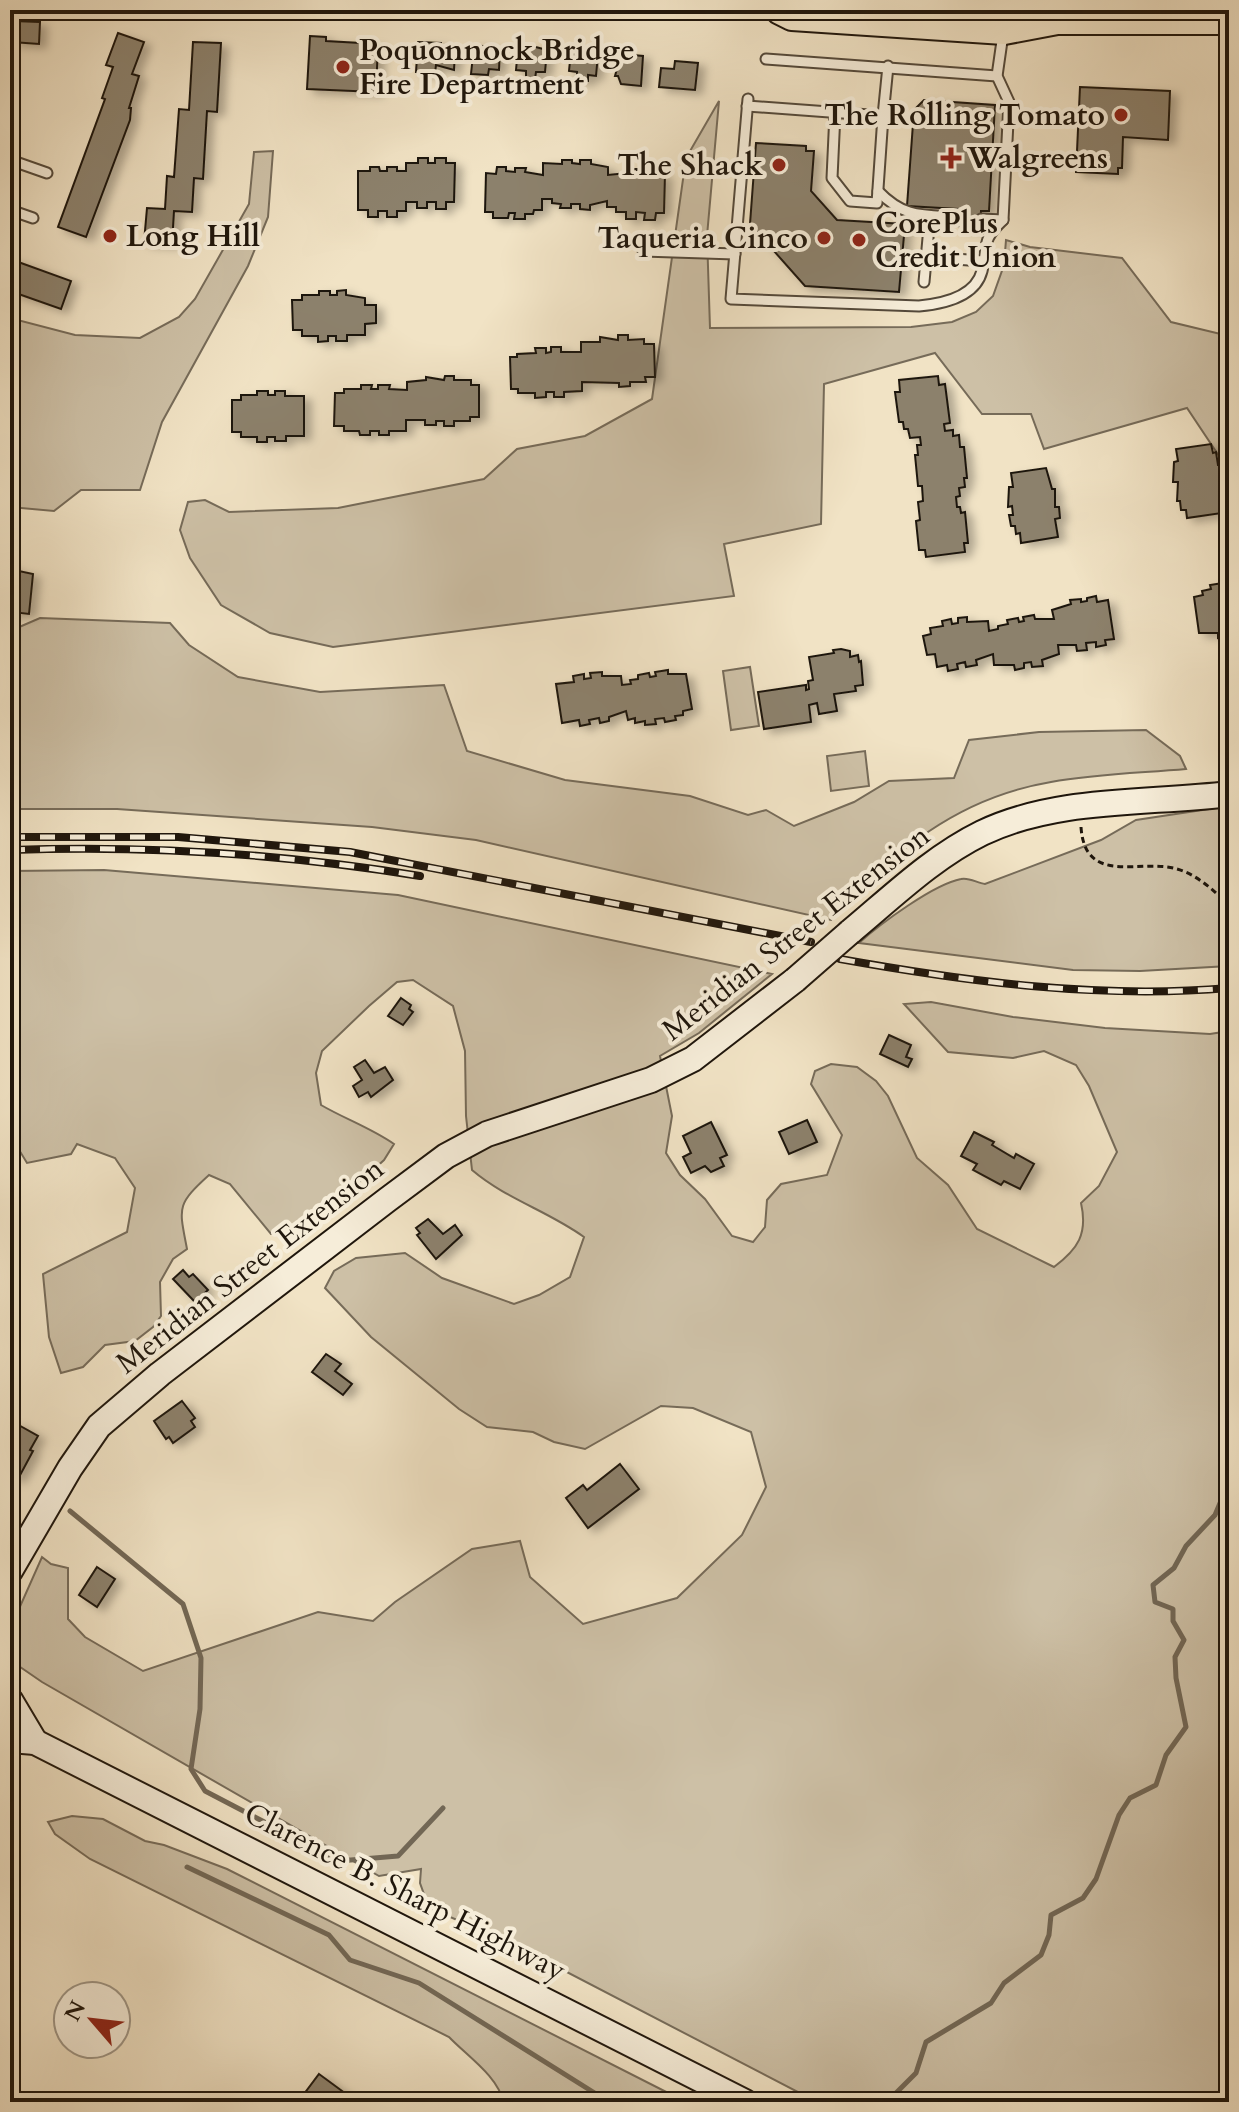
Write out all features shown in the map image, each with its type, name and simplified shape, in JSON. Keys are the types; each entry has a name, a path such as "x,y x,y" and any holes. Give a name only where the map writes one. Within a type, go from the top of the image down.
{"main road":[{"path":"780,10 792,16 1004,30 1044,15 1229,20"}],"street":[{"name":"Meridian Street Extension","path":"10,1571 78,1455 99,1426 170,1365 446,1156 487,1134 651,1080 693,1059 795,980 929,866 980,834 1030,816 1080,808 1229,794"},
{"path":"10,1700 35,1742"},
{"name":"Clarence B. Sharp Highway","path":"10,1740 35,1742 745,2102"}],"lane":[{"path":"883,116 747,103 731,299 919,306 944,304 979,279 987,236 1003,220 1009,102 997,76 1004,30"},
{"path":"766,59 997,76"},
{"path":"835,113 832,178 850,201 877,203 888,66"},
{"path":"10,160 47,173"},
{"path":"878,191 904,212 957,217"},
{"path":"10,210 33,218"},
{"path":"924,282 930,216"},
{"path":"981,219 1003,220"},
{"path":"643,251 735,254"},
{"path":"926,257 983,261"}],"path":[{"path":"1080,808 1083,842 1098,861 1116,867 1177,869 1213,889 1229,905"}],"shaded area":[{"path":"719,101 707,236 710,328 911,327 952,322 976,312 993,296 1004,265 1006,240 1030,247 1122,258 1171,322 1229,336 1229,471 1187,408 1044,449 1031,414 982,414 935,353 824,384 821,524 724,544 734,596 333,647 270,633 221,605 190,558 180,530 188,502 205,500 229,512 338,508 484,479 517,449 585,436 652,399 686,158"},
{"path":"273,151 268,217 248,266 162,422 140,490 81,490 54,511 10,507 10,318 75,335 140,338 179,317 195,299 249,204 254,152"},
{"path":"40,618 170,623 189,645 238,677 320,692 444,685 467,751 565,780 690,796 748,815 766,810 794,826 854,802 889,781 954,778 969,740 1039,732 1146,730 1180,756 1186,769 1068,779 1017,790 985,801 956,815 903,851 831,920 476,840 372,827 117,809 10,809 10,631"},
{"path":"750,667 759,726 731,730 723,671"},
{"path":"865,751 869,786 831,791 827,756"},
{"path":"1229,806 1229,966 1140,971 1073,970 859,943 908,906 950,882 970,879 985,884 1101,840 1136,820"},
{"path":"104,870 398,895 772,974 699,1033 660,1056 672,1116 666,1153 680,1175 705,1199 732,1236 753,1242 765,1227 767,1200 781,1184 827,1175 842,1135 811,1084 815,1071 831,1064 857,1067 876,1081 888,1096 917,1158 948,1185 977,1229 1054,1267 1075,1247 1082,1232 1081,1203 1099,1186 1117,1152 1089,1086 1076,1065 1044,1051 1013,1058 948,1052 904,1004 931,1002 1013,1017 1105,1028 1210,1034 1229,1031 1229,2102 817,2102 511,1943 429,1908 420,1883 421,1869 379,1876 42,1682 10,1660 10,1629 42,1557 51,1564 68,1568 68,1619 85,1637 143,1671 318,1612 373,1621 395,1602 472,1549 520,1541 530,1577 583,1624 677,1598 742,1535 766,1487 751,1432 693,1408 661,1406 585,1449 554,1442 533,1432 487,1427 459,1409 371,1337 325,1288 334,1271 356,1258 405,1253 442,1278 514,1304 539,1295 570,1277 584,1237 499,1189 472,1170 466,1116 465,1051 453,1006 413,980 397,982 322,1051 316,1073 321,1105 394,1144 384,1160 303,1233 271,1234 230,1184 209,1175 185,1201 182,1224 187,1249 173,1259 160,1282 161,1316 153,1327 135,1341 105,1345 83,1367 61,1373 49,1337 43,1274 127,1232 135,1188 115,1158 77,1144 71,1154 27,1163 10,1135 10,871"},
{"path":"72,1816 103,1819 145,1841 227,1869 686,2102 503,2102 489,2075 449,2037 90,1859 55,1834 48,1822"}],"building":[{"path":"13,21 40,22 39,44 12,42"},
{"path":"118,33 144,42 132,74 139,76 129,108 130,120 86,237 58,227 105,99 102,98 113,67 106,65"},
{"name":"Poquonnock Bridge Fire Department","path":"310,36 326,37 326,41 378,44 376,92 307,89"},
{"path":"193,42 221,43 217,112 207,111 203,179 194,178 192,212 174,211 172,244 144,242 147,208 165,209 167,176 174,177 179,109 189,110"},
{"path":"418,42 441,43 441,52 455,52 454,70 436,65 435,73 416,72"},
{"path":"474,45 500,48 499,70 489,69 488,75 471,74"},
{"path":"532,46 547,50 545,72 536,72 535,79 526,78 526,71 516,70 518,48 531,49"},
{"path":"584,50 598,54 596,76 588,75 588,81 577,80 577,72 569,71 571,51 584,53"},
{"path":"621,54 643,56 641,86 621,84 615,76"},
{"path":"675,61 698,63 695,90 659,87 661,68 674,69"},
{"path":"1080,87 1170,91 1168,140 1123,137 1122,168 1118,168 1118,174 1076,172"},
{"name":"Walgreens","path":"924,100 995,105 989,211 981,211 980,227 957,226 958,209 907,206 914,110"},
{"path":"756,143 806,146 806,151 814,151 811,191 837,220 905,224 899,292 805,286 750,224"},
{"path":"418,158 428,158 428,163 435,163 435,158 446,158 446,163 455,163 454,202 446,202 446,209 436,209 436,202 427,202 427,208 417,208 417,202 406,202 406,211 397,211 397,217 387,217 387,211 378,211 378,217 368,217 368,210 358,210 358,171 379,167 380,171 387,171 387,167 397,167 397,171 406,171 406,163 418,163"},
{"path":"562,160 580,164 580,160 591,160 591,164 608,167 608,175 627,173 627,169 637,169 637,173 644,174 644,168 655,169 655,174 665,174 664,213 656,213 655,220 644,220 645,213 636,212 636,219 626,219 626,212 616,212 616,207 607,207 607,201 590,205 590,210 580,209 580,204 560,208 561,204 552,203 552,199 542,199 542,210 525,214 525,219 514,219 515,213 509,213 508,218 493,218 493,212 485,212 486,173 496,174 497,167 506,167 506,171 526,168 525,172 543,175 543,163 562,164"},
{"path":"10,259 71,281 61,309 10,291"},
{"path":"346,290 346,295 365,298 365,305 376,305 376,323 365,324 365,335 347,335 347,341 336,341 336,336 328,336 328,341 318,342 318,336 302,336 302,330 293,330 292,300 302,300 302,295 319,295 319,291 337,295 337,291"},
{"path":"618,335 628,335 628,340 644,339 644,344 654,344 655,377 645,377 646,382 630,382 630,386 619,387 619,383 582,382 582,391 564,392 564,397 554,397 554,392 546,392 546,397 535,398 535,393 518,393 518,389 511,389 510,357 536,353 535,348 546,348 546,353 551,352 551,347 561,347 561,352 581,352 581,342 600,342 600,337 618,340"},
{"path":"445,376 454,376 454,380 471,380 471,385 479,385 479,417 470,417 470,421 454,421 454,426 444,426 444,421 425,425 425,420 406,420 406,431 389,431 389,435 370,431 370,435 360,435 359,431 344,431 344,426 334,426 335,393 344,393 344,389 361,389 361,385 372,385 371,389 378,389 378,385 390,385 389,389 407,390 407,382 426,380 426,377 444,380"},
{"path":"938,376 939,385 945,384 950,423 944,424 945,431 953,430 953,436 959,435 960,447 964,447 967,478 964,478 965,487 959,488 960,496 956,497 957,507 960,507 961,513 965,512 968,543 964,543 965,552 926,557 925,550 919,550 916,521 920,520 918,502 923,501 915,455 918,455 917,445 921,445 920,437 910,438 908,429 904,429 903,422 899,422 895,392 900,392 899,380"},
{"path":"257,391 275,395 275,391 285,391 285,396 304,396 304,436 286,436 286,441 267,437 267,442 257,442 257,437 241,437 241,432 232,432 232,400 241,400 241,395 257,395"},
{"path":"1211,444 1223,475 1220,476 1226,494 1223,495 1224,504 1221,504 1222,513 1187,518 1186,510 1181,510 1180,501 1177,501 1178,482 1173,482 1174,462 1178,461 1176,449"},
{"path":"1046,468 1052,489 1055,489 1055,507 1059,507 1060,518 1055,519 1058,537 1021,543 1020,533 1016,534 1015,526 1011,526 1009,515 1013,515 1012,506 1008,507 1009,487 1013,487 1011,473"},
{"path":"10,566 14,570 33,574 29,614 13,612 10,617"},
{"path":"1229,582 1229,636 1218,638 1218,633 1199,633 1194,597 1211,589 1210,585"},
{"path":"1096,596 1097,602 1108,600 1114,639 1105,640 1106,645 1096,647 1096,642 1086,643 1087,650 1077,651 1076,645 1058,645 1059,654 1042,660 1043,666 1032,667 1031,662 1024,663 1024,668 1015,670 1014,665 994,665 993,654 976,660 977,665 966,667 965,662 957,664 958,669 948,671 947,665 937,667 935,654 927,655 923,636 931,634 930,628 943,626 942,621 951,619 952,624 958,623 958,618 967,617 967,622 988,621 989,631 1008,624 1007,620 1018,618 1019,622 1024,621 1023,617 1034,615 1035,619 1054,619 1052,610 1071,604 1070,600 1081,599 1081,602"},
{"path":"841,649 850,651 850,657 858,655 863,685 855,686 856,691 834,694 837,711 819,714 817,703 809,705 811,722 764,729 758,692 806,685 806,690 809,689 808,681 813,680 809,657"},
{"path":"668,670 668,674 686,674 692,709 675,716 676,720 665,722 664,718 655,719 656,724 645,725 645,721 635,723 635,718 628,720 626,711 600,723 599,718 580,726 579,720 562,723 556,684 574,682 573,676 584,674 584,679 591,678 590,673 602,672 602,676 621,676 622,685 631,684 630,680 638,679 638,675 649,673 650,677 656,676 655,672"},
{"path":"401,998 411,1005 409,1009 413,1012 403,1025 388,1016"},
{"path":"889,1035 911,1045 906,1057 912,1059 908,1067 880,1054"},
{"path":"365,1060 374,1073 385,1067 393,1080 371,1097 368,1092 359,1097 353,1086 362,1080 354,1067"},
{"path":"807,1120 817,1142 789,1154 779,1132"},
{"path":"711,1122 727,1155 720,1158 724,1166 711,1172 705,1166 691,1173 683,1157 691,1153 683,1136"},
{"path":"974,1132 994,1142 992,1145 1014,1158 1016,1154 1034,1164 1020,1189 1004,1181 1001,1185 973,1170 977,1164 961,1156"},
{"path":"428,1219 443,1234 455,1225 462,1235 436,1259 417,1235 420,1233 416,1228"},
{"path":"183,1270 189,1277 193,1274 208,1290 195,1302 173,1279"},
{"path":"326,1354 341,1364 335,1371 352,1384 343,1395 312,1372"},
{"path":"182,1401 195,1418 191,1421 195,1427 173,1443 169,1437 166,1439 154,1421"},
{"path":"15,1423 38,1436 18,1479 10,1475 10,1432"},
{"path":"620,1464 639,1489 588,1528 566,1498 583,1485 587,1490"},
{"path":"97,1567 115,1579 97,1607 79,1595"},
{"path":"319,2074 357,2102 298,2102"}],"waterway":[{"path":"893,2096 916,2073 926,2042 991,2003 1004,1983 1041,1955 1049,1935 1051,1915 1083,1898 1096,1879 1119,1815 1130,1798 1156,1785 1166,1755 1186,1727 1175,1657 1184,1640 1173,1621 1173,1609 1155,1602 1153,1585 1174,1568 1186,1546 1215,1515 1229,1482"},
{"path":"70,1511 183,1604 201,1658 200,1709 191,1769 205,1791 339,1861 398,1856 443,1808"},
{"path":"187,1867 329,1935 350,1960 419,1983 609,2102"}],"railway":[{"path":"10,837 178,837 350,852 811,942"},
{"path":"10,850 113,849 216,853 318,862 420,876"},
{"path":"840,959 937,975 1083,990 1229,988"}],"place":[{"name":"Poquonnock Bridge Fire Department","path":"343,67"},
{"name":"The Rolling Tomato","path":"1121,115"},
{"name":"Walgreens","path":"951,158"},
{"name":"The Shack","path":"779,165"},
{"name":"Long Hill","path":"110,236"},
{"name":"Taqueria Cinco","path":"824,238"},
{"name":"CorePlus Credit Union","path":"859,240"}]}
